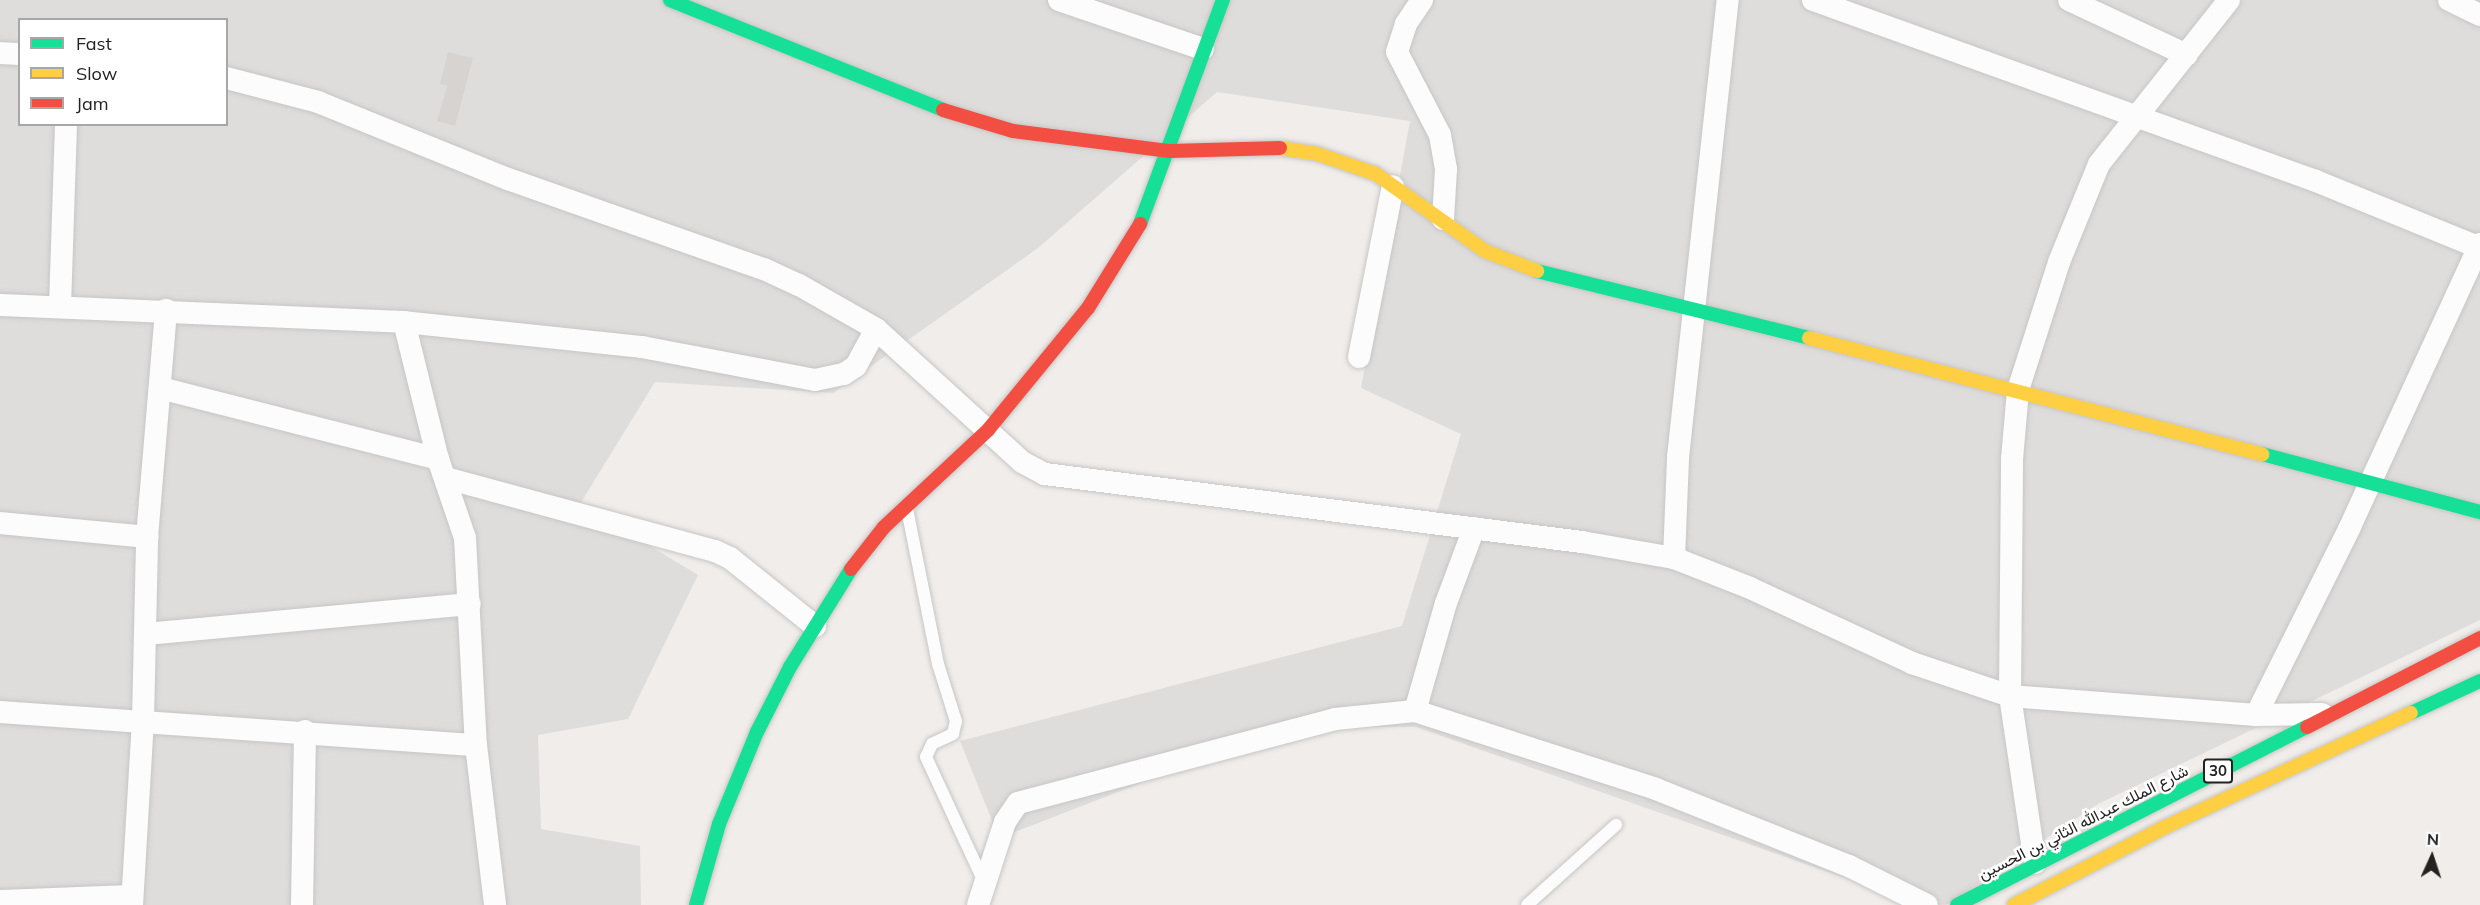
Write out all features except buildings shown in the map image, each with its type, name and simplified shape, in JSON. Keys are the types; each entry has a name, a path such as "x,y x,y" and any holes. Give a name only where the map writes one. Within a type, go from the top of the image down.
{"street":[{"path":"670,0 968,120 1013,131 1170,151 1286,149 1318,154 1376,174 1443,219 1485,251 1515,265 1696,312 2018,390 2368,486 2480,512"},
{"path":"1059,0 1203,49"},
{"path":"696,905 719,824 757,732 814,626 845,576 907,506 988,430 1088,308 1121,258 1146,213 1222,0"},
{"path":"1422,0 1406,24 1398,52 1440,135 1446,169 1443,219"},
{"path":"1674,558 1678,457 1696,312 1728,0"},
{"path":"1813,0 2133,118 2316,181 2479,246 2368,486 2256,715"},
{"path":"2069,0 2187,55"},
{"path":"2035,863 2010,696 2012,459 2018,390 2079,208 2099,164 2133,118 2187,55 2229,0"},
{"path":"2449,0 2480,15"},
{"path":"0,53 18,54"},
{"path":"228,79 318,102 508,179 764,269 876,329 1022,462 1045,474 1066,479 1474,528 1674,558 1750,588 1912,663 2010,696 2256,715 2332,714"},
{"path":"60,306 66,126"},
{"path":"1359,357 1393,186"},
{"path":"0,304 404,322 642,348 814,380 844,374 856,366 876,329"},
{"path":"0,901 132,901 143,720 147,537 166,310"},
{"path":"404,322 442,469 465,538 476,745 495,905"},
{"path":"160,388 715,550 745,569 814,626"},
{"path":"0,523 147,537"},
{"path":"1415,711 1446,603 1474,528"},
{"path":"146,634 470,604"},
{"name":"شارع الملك عبدالله الثاني بن الحسين","path":"1957,905 2035,863 2480,638"},
{"name":"30","path":"2014,905 2228,797 2480,681"},
{"path":"982,895 1005,822 1018,803 1335,719 1415,711 1656,789 1849,866 1927,905"},
{"path":"0,712 305,731 476,745"},
{"path":"302,905 305,731"},
{"path":"2046,905 2055,883"}],"lane":[{"path":"907,506 938,664 956,721 953,734 932,744 926,758 982,895"},
{"path":"1527,905 1616,825"}],"shaded area":[{"path":"0,0 2480,0 2480,620 2098,804 1946,905 1922,905 1416,727 1286,727 999,838 960,741 1402,626 1461,434 1361,388 1410,121 1217,92 1038,248 833,393 655,382 580,504 698,575 628,719 538,735 541,829 640,846 641,905 0,905"}],"traffic: fast":[{"path":"670,0 943,110"},
{"path":"1140,224 1223,0"},
{"path":"1537,271 1809,338"},
{"path":"2262,454 2480,512"},
{"path":"696,905 719,824 757,732 790,667 851,569"},
{"path":"2411,713 2480,681"},
{"path":"1957,905 2307,727"}],"traffic: slow":[{"path":"1280,148 1318,154 1376,174 1485,251 1537,271"},
{"path":"1809,338 2262,454"},
{"path":"2014,905 2165,827 2411,713"}],"traffic: jam":[{"path":"943,110 1013,131 1170,151 1280,148"},
{"path":"851,569 884,527 988,430 1088,308 1140,224"},
{"path":"2307,727 2480,638"}]}
